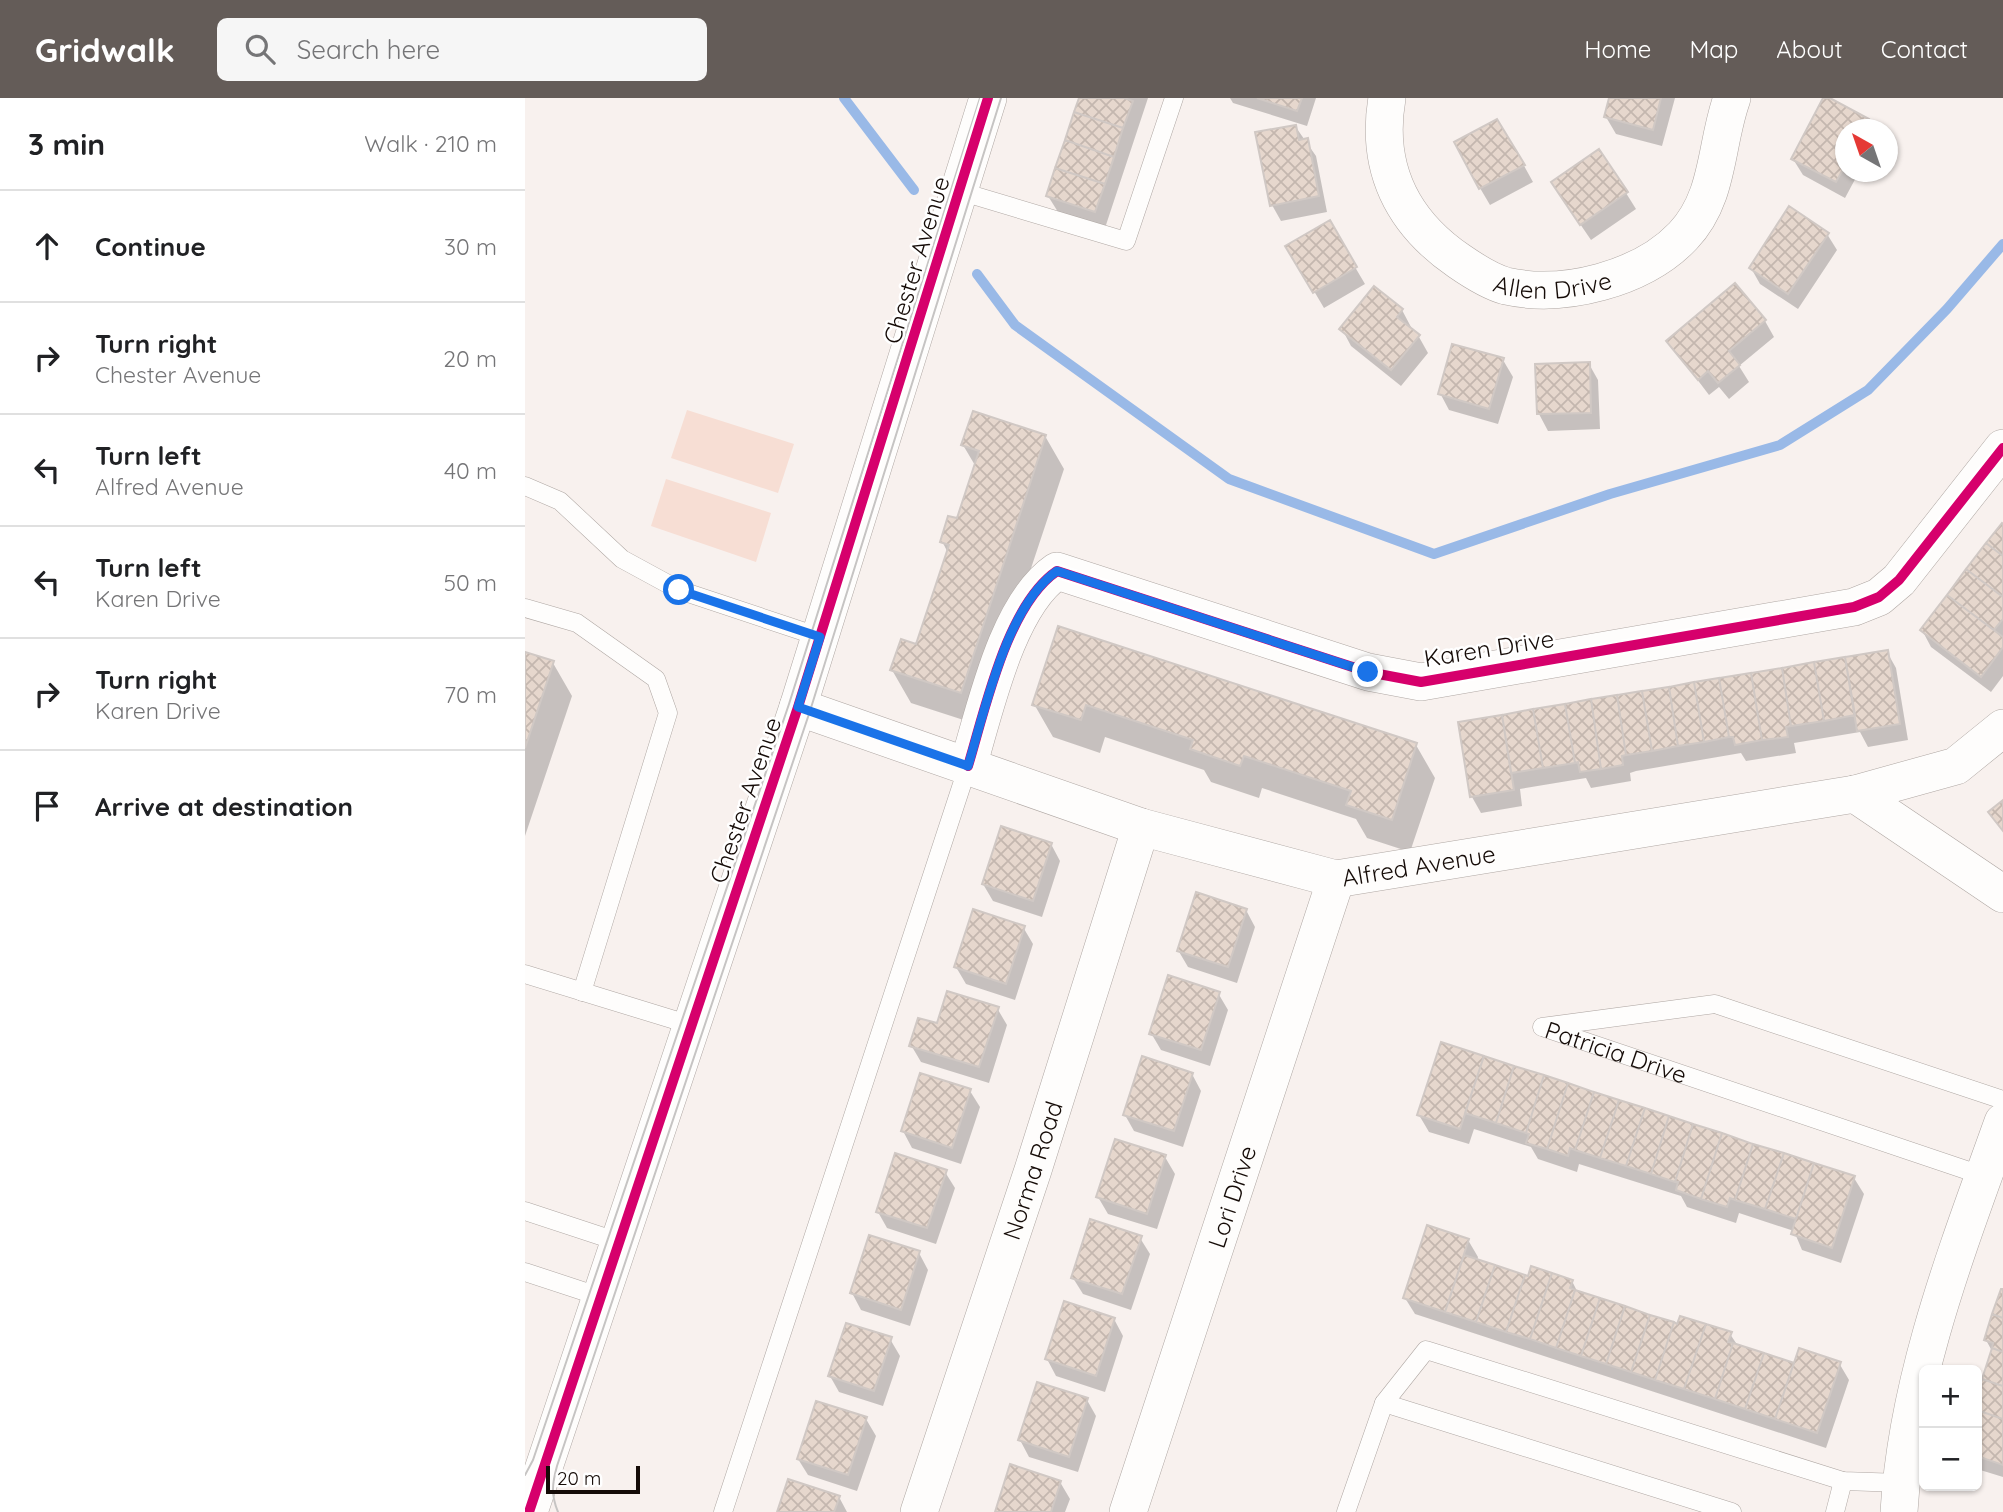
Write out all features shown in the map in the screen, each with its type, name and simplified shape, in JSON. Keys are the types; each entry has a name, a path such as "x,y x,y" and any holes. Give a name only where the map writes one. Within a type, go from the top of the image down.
{"street":[{"name":"Chester Avenue","path":"529,1512 798,707 988,98"},
{"name":"Allen Drive","path":"1387,98 1383,119 1385,156 1396,191 1412,218 1433,243 1469,268 1505,286 1551,289 1593,284 1631,271 1661,256 1684,234 1701,211 1712,184 1732,98"},
{"name":"Karen Drive","path":"968,766 1014,623 1044,580 1057,571 1368,672 1422,682 1854,607 1879,597 1899,580 2003,448"},
{"name":"Alfred Avenue","path":"798,707 1141,827 1336,879 1855,794 1956,766 2003,728"},
{"path":"1855,794 2003,894"},
{"name":"Norma Road","path":"919,1512 1029,1183 1141,827"},
{"name":"Lori Drive","path":"1128,1512 1336,879"},
{"path":"1900,1498 1923,1358 2003,1122"}],"lane":[{"path":"960,191 1126,241 1174,98"},
{"path":"525,485 560,502 622,559 679,590 820,637"},
{"path":"525,608 577,623 656,679 668,712 582,992"},
{"path":"723,1512 968,766"},
{"path":"525,974 691,1026"},
{"name":"Patricia Drive","path":"1984,1176 1542,1027 1715,1004 2003,1100"},
{"path":"525,1211 619,1242"},
{"path":"525,1272 601,1297"},
{"path":"1346,1512 1384,1403 1426,1350 1900,1498"},
{"path":"1384,1403 1732,1512"},
{"path":"1835,1512 1843,1481"}],"shaded area":[{"path":"687,410 794,444 778,493 671,458"},
{"path":"666,479 771,513 756,562 651,526"}],"building":[{"path":"1079,98 1124,98 1133,101 1123,128 1074,112"},
{"path":"1257,98 1302,98 1297,111"},
{"path":"1609,98 1661,98 1653,130 1604,117"},
{"path":"1823,98 1830,98 1869,119 1835,119 1835,181 1791,159"},
{"path":"1074,112 1123,128 1114,157 1065,140"},
{"path":"1497,119 1525,165 1479,189 1454,142"},
{"path":"1296,125 1299,140 1308,138 1319,196 1270,206 1255,132"},
{"path":"1065,140 1114,157 1105,184 1055,168"},
{"path":"1599,149 1628,192 1580,225 1551,182"},
{"path":"1055,168 1105,184 1095,212 1046,196"},
{"path":"1789,206 1829,233 1788,294 1749,268"},
{"path":"1330,220 1357,267 1313,293 1285,246"},
{"path":"1735,283 1766,320 1729,351 1740,365 1718,383 1708,371 1698,380 1666,341"},
{"path":"1374,286 1403,309 1397,317 1420,335 1391,370 1339,329"},
{"path":"1452,344 1504,358 1489,409 1438,394"},
{"path":"1590,362 1591,413 1537,414 1535,364"},
{"path":"973,411 1046,435 961,693 890,670 901,639 916,644 949,545 940,542 948,516 957,518 979,451 961,445"},
{"path":"2003,524 2003,556 1986,543"},
{"path":"1986,543 2003,556 2003,597 1966,569"},
{"path":"1966,569 2003,597 2003,619 1994,630 1947,595"},
{"path":"1947,595 2003,637 2003,647 1981,677 1920,630"},
{"path":"1058,626 1417,743 1392,820 1346,805 1351,791 1244,756 1240,766 1190,749 1193,740 1086,705 1081,720 1032,705"},
{"path":"1888,650 1900,724 1857,731 1845,657"},
{"path":"525,652 554,661 525,748"},
{"path":"1845,657 1855,715 1824,721 1814,662"},
{"path":"1814,662 1824,721 1791,726 1782,668"},
{"path":"1782,668 1791,726 1786,727 1788,737 1762,740 1751,673"},
{"path":"1751,673 1762,740 1735,745 1733,737 1729,737 1719,678"},
{"path":"1719,678 1729,737 1704,742 1694,682"},
{"path":"1694,682 1704,742 1678,746 1669,687"},
{"path":"1669,687 1678,746 1652,751 1642,691"},
{"path":"1642,691 1652,751 1626,755 1617,695"},
{"path":"1617,695 1626,755 1622,756 1623,765 1601,769 1591,699"},
{"path":"1591,699 1601,769 1580,772 1578,762 1575,763 1565,704"},
{"path":"1565,704 1575,763 1543,768 1533,709"},
{"path":"1533,709 1543,768 1511,773 1502,715"},
{"path":"1502,715 1514,790 1470,797 1458,722"},
{"path":"2003,800 2003,831 1988,812"},
{"path":"1001,826 1052,843 1033,901 982,884"},
{"path":"1196,892 1247,909 1228,967 1177,951"},
{"path":"973,909 1025,926 1006,984 954,967"},
{"path":"1168,975 1220,992 1201,1050 1149,1034"},
{"path":"947,991 999,1007 979,1067 909,1046 918,1018 937,1023"},
{"path":"1441,1042 1484,1056 1460,1129 1417,1115"},
{"path":"1142,1056 1193,1073 1174,1131 1123,1115"},
{"path":"1484,1056 1514,1066 1496,1123 1465,1113"},
{"path":"1514,1066 1544,1075 1526,1133 1496,1123"},
{"path":"920,1073 971,1089 952,1148 901,1131"},
{"path":"1544,1075 1568,1083 1547,1149 1526,1143 1529,1134 1526,1133"},
{"path":"1568,1083 1594,1092 1575,1150 1570,1148 1568,1156 1547,1149"},
{"path":"1594,1092 1619,1100 1600,1158 1575,1150"},
{"path":"1619,1100 1645,1108 1626,1166 1600,1158"},
{"path":"1645,1108 1669,1116 1651,1174 1626,1166"},
{"path":"1669,1116 1693,1124 1675,1182 1651,1174"},
{"path":"1693,1124 1722,1133 1701,1199 1676,1190 1678,1182 1675,1182"},
{"path":"1722,1133 1753,1144 1735,1200 1730,1198 1727,1207 1701,1199"},
{"path":"1115,1139 1166,1155 1147,1214 1096,1197"},
{"path":"1753,1144 1784,1153 1765,1209 1735,1200"},
{"path":"895,1153 947,1170 927,1228 876,1212"},
{"path":"1784,1153 1814,1163 1796,1219 1765,1209"},
{"path":"1814,1163 1855,1176 1832,1248 1791,1234"},
{"path":"1090,1219 1142,1236 1122,1294 1071,1278"},
{"path":"1427,1225 1469,1239 1445,1312 1403,1298"},
{"path":"869,1235 920,1251 901,1310 850,1293"},
{"path":"1464,1255 1495,1265 1476,1322 1445,1312"},
{"path":"1495,1265 1525,1275 1506,1332 1476,1322"},
{"path":"1531,1266 1552,1273 1530,1339 1506,1332 1525,1275 1528,1276"},
{"path":"1552,1273 1573,1280 1570,1288 1575,1290 1556,1348 1530,1339"},
{"path":"2003,1289 2003,1318 1992,1314"},
{"path":"1575,1290 1600,1298 1581,1356 1556,1348"},
{"path":"1600,1298 1625,1306 1606,1364 1581,1356"},
{"path":"1064,1301 1115,1318 1096,1376 1045,1359"},
{"path":"1625,1306 1650,1315 1631,1372 1606,1364"},
{"path":"1992,1314 2003,1318 2003,1352 1992,1348 1993,1343 1984,1340"},
{"path":"1650,1315 1674,1322 1655,1380 1631,1372"},
{"path":"1680,1316 1706,1324 1684,1389 1655,1380 1674,1322 1677,1324"},
{"path":"846,1323 892,1337 874,1391 828,1376"},
{"path":"1706,1324 1732,1332 1728,1342 1733,1343 1715,1399 1684,1389"},
{"path":"1733,1343 1764,1353 1745,1409 1715,1399"},
{"path":"1799,1348 1841,1362 1817,1433 1775,1419"},
{"path":"1992,1348 2003,1352 2003,1386 1982,1379"},
{"path":"1764,1353 1794,1363 1775,1419 1745,1409"},
{"path":"1982,1379 2003,1386 2003,1419 1982,1412"},
{"path":"1037,1382 1088,1398 1069,1457 1018,1440"},
{"path":"816,1401 867,1417 848,1475 797,1459"},
{"path":"1982,1412 2003,1419 2003,1465 1982,1458"},
{"path":"1010,1464 1061,1481 1051,1512 995,1512"},
{"path":"788,1479 840,1496 834,1512 777,1512"}],"waterway":[{"path":"844,98 914,190"},
{"path":"977,274 1015,325 1229,479 1434,554 1610,494 1780,445 1868,390 1947,309 2003,244"}],"tram line":[{"path":"525,1475 533,1460 789,704 980,98"},
{"path":"558,1512 553,1489 557,1466 810,711 1001,98"}],"cycle path":[{"path":"529,1512 798,707 988,98"},
{"path":"968,766 990,689 1011,633 1024,608 1057,571 1368,672 1421,682 1854,607 1879,597 1899,580 2003,448"}],"route":[{"path":"679,590 820,637 798,707 968,766 1014,623 1044,580 1057,571 1368,672"}]}
